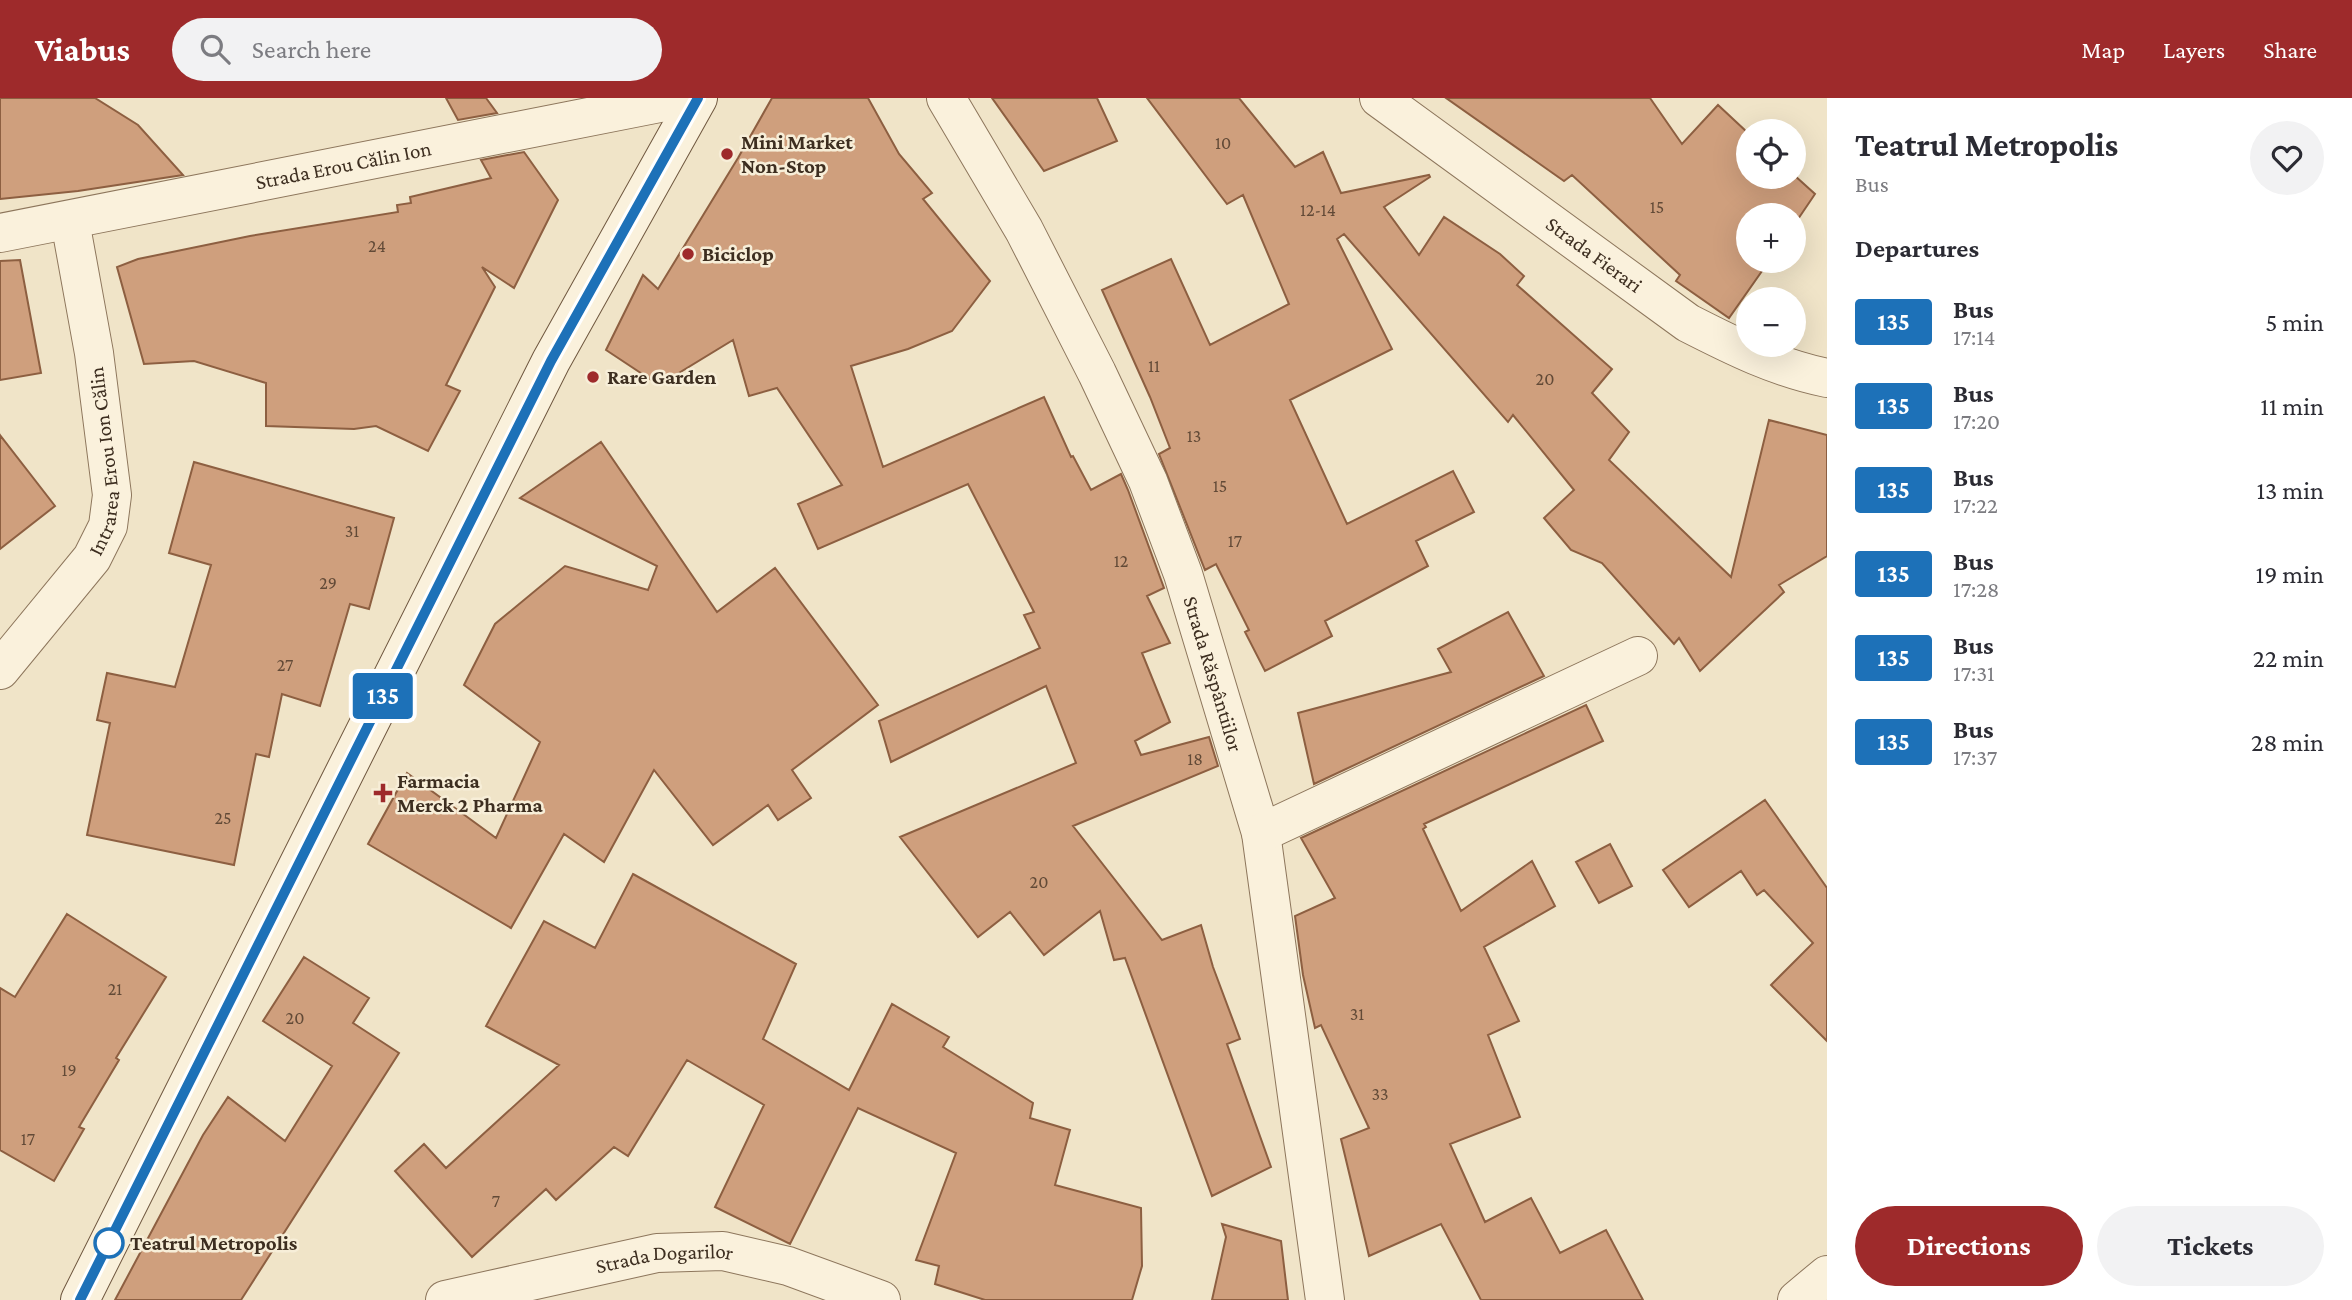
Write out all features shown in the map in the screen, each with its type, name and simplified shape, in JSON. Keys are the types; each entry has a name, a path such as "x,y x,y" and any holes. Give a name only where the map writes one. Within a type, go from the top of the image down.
{"street":[{"name":"Strada Erou Călin Ion","path":"0,233 685,98"},
{"path":"80,1300 551,361 698,98"},
{"name":"Strada Răspântiilor","path":"946,98 1030,242 1097,373 1148,481 1183,573 1261,833 1325,1300"},
{"name":"Strada Fierari","path":"1380,98 1688,323 1744,352 1806,374 1827,378"},
{"name":"Intrarea Erou Ion Călin","path":"0,670 92,558 108,526 111,482 94,354 70,221"},
{"path":"1261,833 1638,656"},
{"name":"Strada Dogarilor","path":"444,1300 657,1253 723,1251 788,1266 881,1300"},
{"path":"1797,1300 1827,1275"}],"building":[{"path":"0,98 95,98 138,125 183,175 78,191 0,199"},
{"path":"446,98 486,98 497,113 458,120"},
{"path":"772,98 868,98 899,154 932,193 923,199 990,281 952,331 908,349 851,366 883,467 1044,397 1071,457 1073,456 1091,490 1121,474 1128,490 1164,588 1147,596 1170,643 1142,653 1170,722 1135,741 1141,755 1209,737 1218,766 1073,826 1162,940 1201,925 1213,967 1240,1039 1227,1044 1271,1167 1212,1196 1125,958 1114,960 1100,911 1044,955 1010,912 978,937 900,837 1076,763 1046,686 891,762 879,721 1040,648 1024,615 1034,612 968,484 818,549 798,504 842,485 777,388 749,396 733,340 659,385 606,350 643,275 658,289"},
{"path":"992,98 1097,98 1117,141 1044,171"},
{"path":"1147,98 1239,98 1295,167 1323,152 1341,193 1429,175 1430,177 1384,207 1419,255 1444,217 1500,254 1524,276 1517,285 1612,369 1592,393 1629,432 1609,460 1731,577 1769,420 1827,435 1827,556 1779,585 1784,592 1700,671 1679,638 1674,644 1602,563 1571,550 1544,518 1574,490 1513,415 1508,422 1344,234 1337,239 1392,349 1290,400 1347,524 1453,471 1474,512 1416,541 1428,566 1325,621 1332,636 1265,671 1245,632 1249,630 1216,564 1205,570 1159,454 1170,448 1102,290 1171,259 1210,345 1289,304 1243,195 1227,204"},
{"path":"1446,98 1650,98 1682,144 1718,105 1736,122 1736,189 1806,189 1806,186 1815,194 1806,207 1806,203 1736,203 1736,273 1761,273 1751,287 1736,287 1736,308 1729,318 1676,281 1680,275 1572,175 1564,181"},
{"path":"524,152 558,200 514,288 482,267 495,287 446,385 460,391 428,451 376,426 354,429 266,426 266,383 194,361 144,364 117,267 138,259 250,236 398,212 397,205 411,203 410,197 491,178 481,160"},
{"path":"20,260 41,373 0,380 0,261"},
{"path":"0,435 55,506 0,549"},
{"path":"601,442 717,612 775,568 878,705 792,770 811,798 778,820 768,805 713,845 654,770 604,862 564,834 511,928 368,844 407,773 496,838 540,742 464,685 495,624 565,566 648,590 657,566 520,498"},
{"path":"194,462 394,518 369,609 350,604 320,706 282,694 269,757 256,754 234,865 87,835 110,723 97,720 107,673 175,687 211,565 169,553"},
{"path":"1508,612 1544,676 1314,784 1298,713 1451,672 1438,649"},
{"path":"1586,705 1603,741 1424,824 1426,827 1423,829 1461,911 1532,861 1555,906 1484,947 1519,1021 1488,1035 1520,1117 1450,1144 1485,1222 1531,1198 1560,1253 1606,1230 1643,1300 1481,1300 1441,1224 1369,1256 1341,1139 1369,1128 1321,1025 1315,1028 1303,975 1295,916 1335,898 1301,838"},
{"path":"1765,800 1827,888 1827,1041 1771,985 1813,943 1764,890 1757,895 1741,871 1689,907 1663,870"},
{"path":"1610,844 1632,886 1599,903 1576,862"},
{"path":"633,874 796,964 763,1039 849,1090 892,1004 949,1037 943,1047 1033,1103 1030,1118 1070,1130 1055,1185 1141,1208 1142,1266 1132,1300 985,1300 935,1284 939,1266 916,1260 956,1153 858,1108 790,1244 715,1207 764,1105 687,1060 628,1156 614,1147 556,1200 546,1189 472,1257 395,1171 424,1144 446,1168 559,1065 486,1026 544,921 595,948"},
{"path":"67,914 166,977 116,1058 119,1060 79,1127 84,1129 54,1181 0,1150 0,988 15,997"},
{"path":"304,957 369,998 353,1023 399,1053 241,1300 115,1300 203,1135 228,1097 285,1141 332,1066 263,1021"},
{"path":"1222,1224 1281,1241 1288,1300 1212,1300 1226,1237"}],"bus line":[{"name":"135","path":"80,1300 551,361 698,98"}],"place":[{"name":"Mini Market Non-Stop","path":"727,154"},
{"name":"Biciclop","path":"688,254"},
{"name":"Rare Garden","path":"593,377"},
{"name":"Farmacia Merck 2 Pharma","path":"383,793"},
{"name":"Teatrul Metropolis","path":"109,1243"}]}
